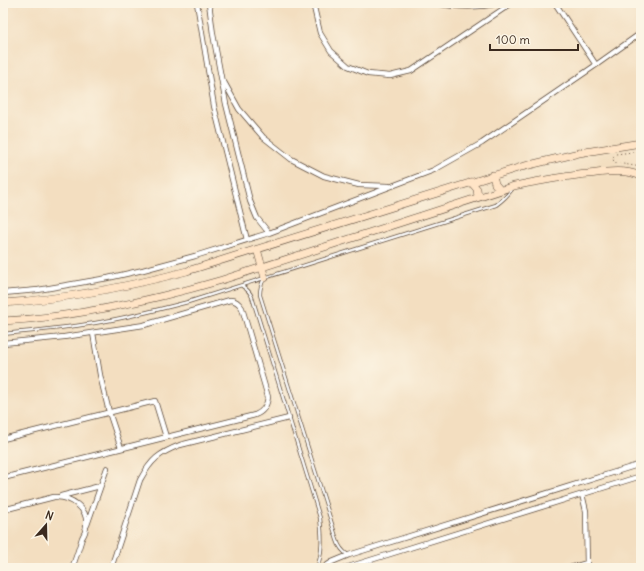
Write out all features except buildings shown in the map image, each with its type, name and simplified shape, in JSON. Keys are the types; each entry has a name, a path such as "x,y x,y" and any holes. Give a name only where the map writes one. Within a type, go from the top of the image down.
{"street":[{"path":"197,3 214,106 247,240"},
{"path":"209,3 213,34 226,104 250,201 258,218 269,233"},
{"path":"313,3 320,32 331,51 348,66 368,74 390,76 411,71 512,3"},
{"path":"435,3 471,6 499,3"},
{"path":"555,3 596,65"},
{"path":"3,292 38,290 144,270 269,233 434,170 482,143 641,34"},
{"path":"222,77 239,109 244,115 263,137 291,159 324,176 359,185 392,186"},
{"path":"3,303 46,299 117,288 187,271 521,167 579,153 641,143"},
{"path":"3,321 58,316 100,310 182,292 514,186 606,172 622,172 641,176"},
{"path":"493,175 495,184 500,190"},
{"path":"471,182 477,189 478,197"},
{"path":"257,249 265,278"},
{"path":"3,343 64,337 144,325 230,300 241,305 268,398 265,407 261,412 255,415 3,478"},
{"path":"93,333 100,375 109,412 121,448"},
{"path":"3,439 155,401 166,437"},
{"path":"111,568 140,480 146,468 156,458 167,450 180,445 289,418"},
{"path":"323,568 332,562 349,555 641,464"},
{"path":"72,568 107,468"},
{"path":"346,568 641,476"},
{"path":"3,510 100,486"},
{"path":"570,568 587,565 586,511 582,494"},
{"path":"58,497 68,498 79,506 86,518 86,526"}],"lane":[{"path":"3,334 47,330 94,323 141,314 188,302 496,205 509,194 514,186"},
{"path":"265,278 260,289 260,295 339,546 349,555"},
{"path":"242,285 250,292 252,297 320,518 322,549 317,568"}],"path":[{"path":"641,151 616,154 613,159 614,162 617,163 641,167"}]}
